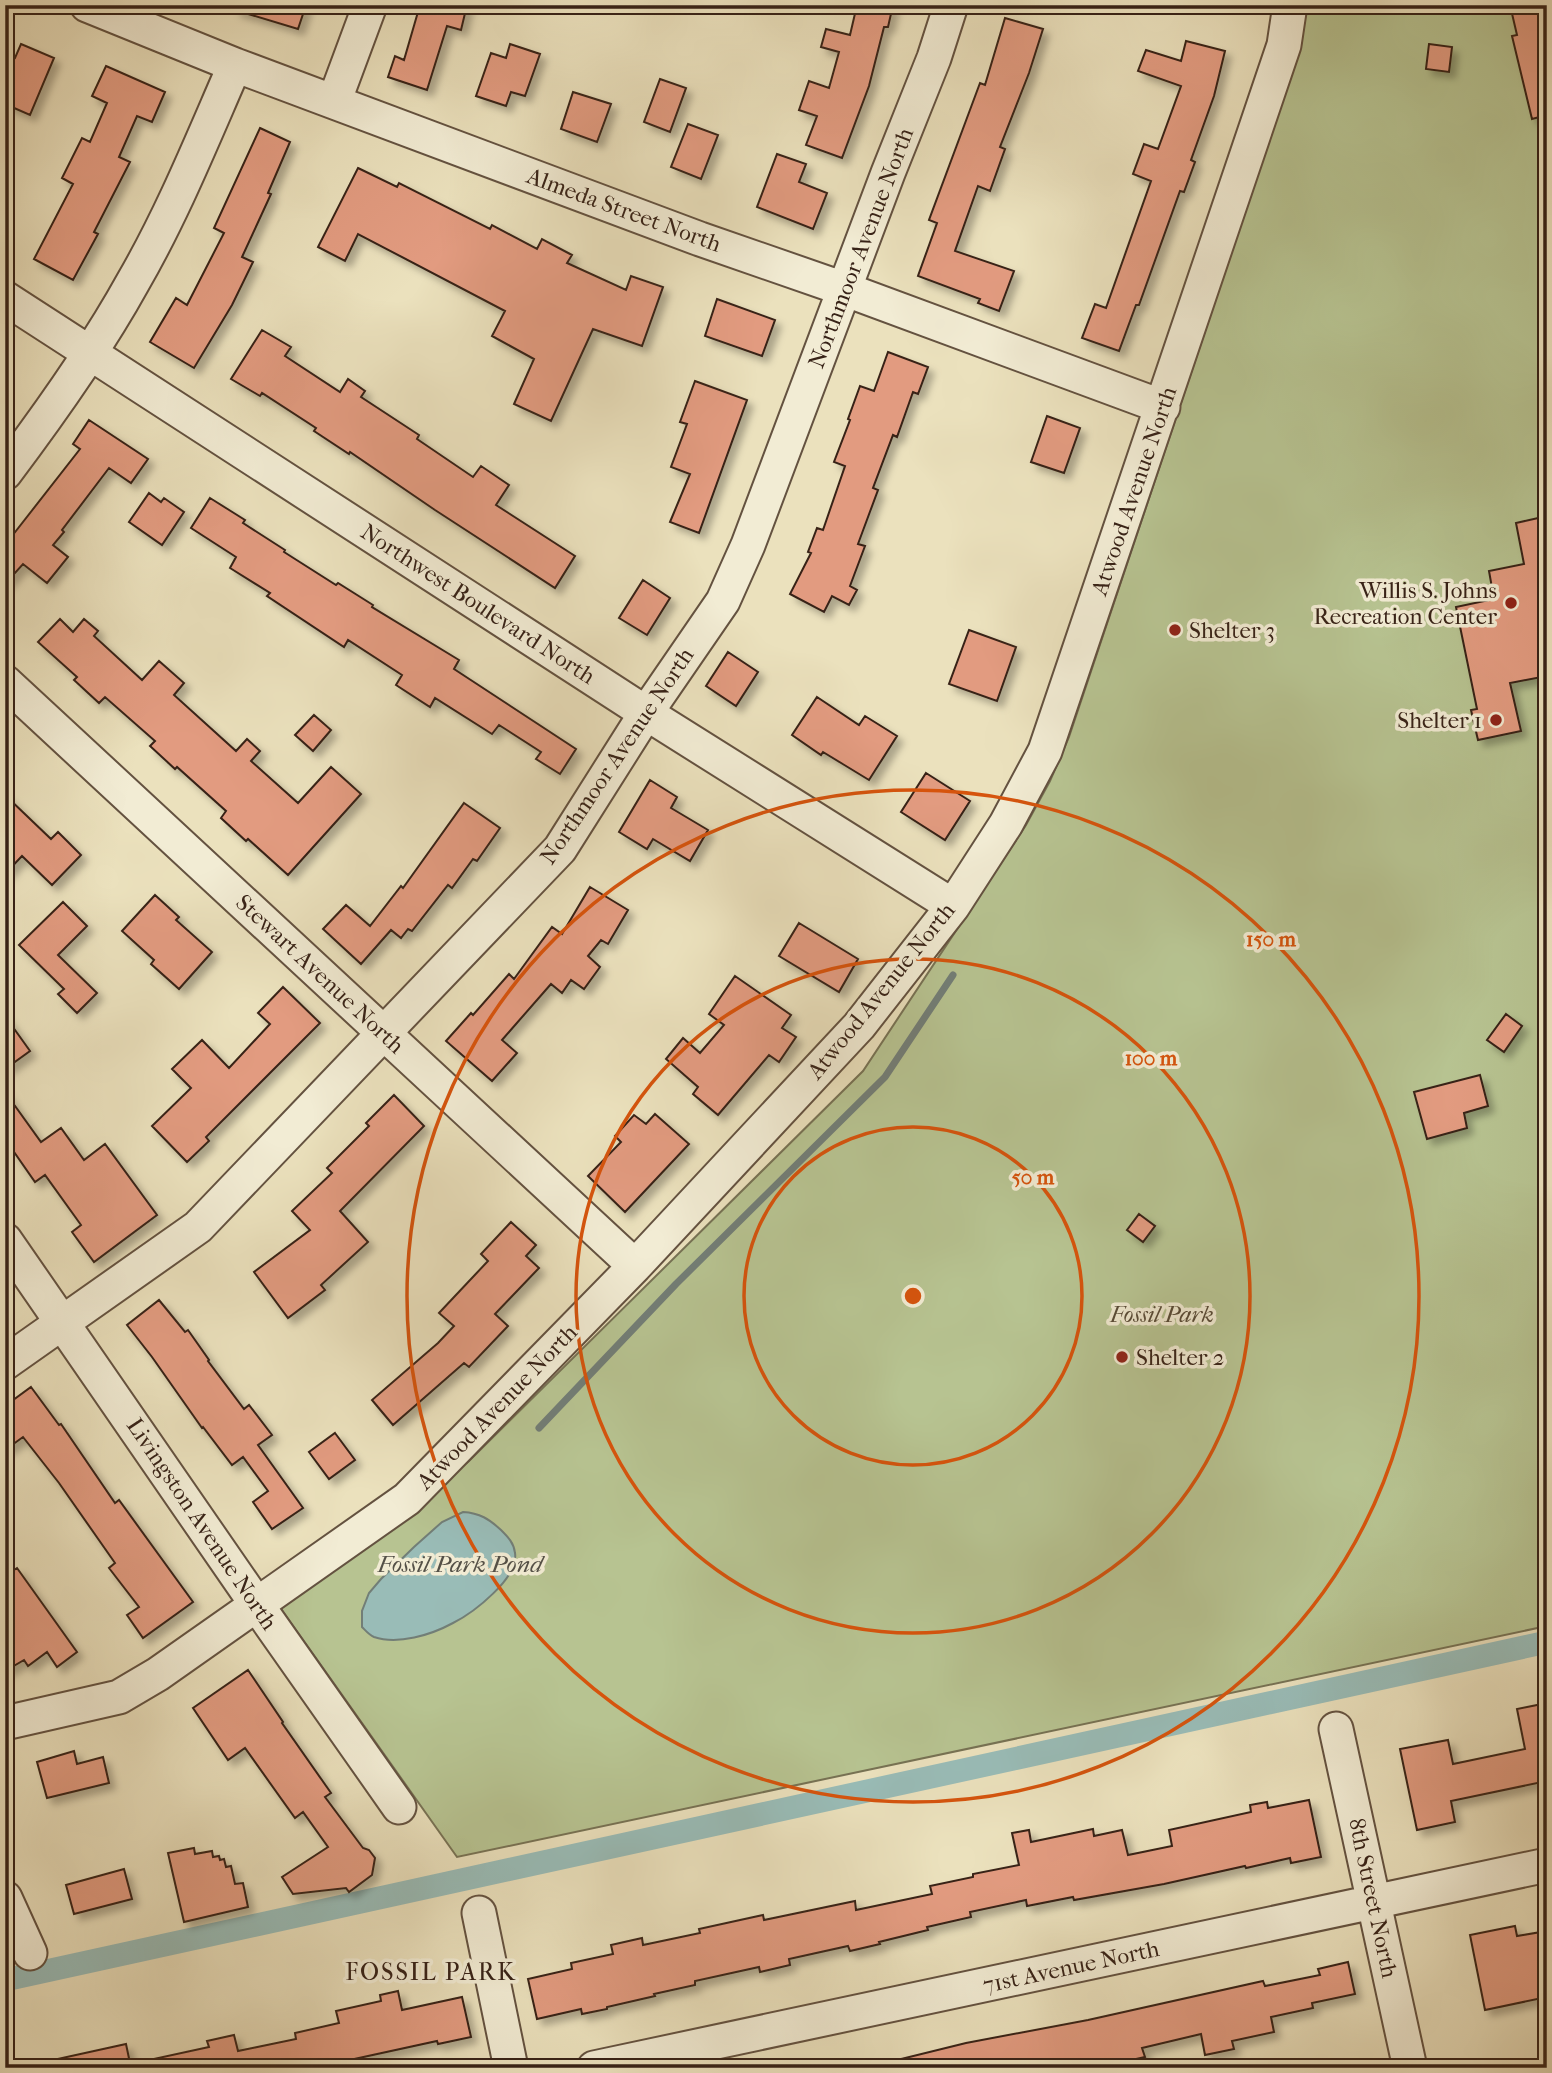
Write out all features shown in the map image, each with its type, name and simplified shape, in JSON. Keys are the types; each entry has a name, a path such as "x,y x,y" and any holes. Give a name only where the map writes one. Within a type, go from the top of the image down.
{"street":[{"path":"334,102 370,5"},
{"name":"Northmoor Avenue North","path":"5,1363 198,1227 560,849 646,713 723,601 748,545 934,58 951,5"},
{"name":"Atwood Avenue North","path":"5,1723 119,1697 159,1674 407,1499 635,1266 859,1026 953,906 1006,824 1045,751 1284,45 1290,5"},
{"name":"Almeda Street North","path":"92,6 235,65 700,239 844,289 1163,407"},
{"path":"5,473 45,421 133,284 166,221 235,65"},
{"name":"Northwest Boulevard North","path":"5,298 646,713 953,906"},
{"name":"Stewart Avenue North","path":"5,682 635,1266"},
{"name":"Livingston Avenue North","path":"5,1240 399,1807"},
{"name":"8th Street North","path":"1336,1729 1410,2068"},
{"name":"71st Avenue North","path":"594,2068 1547,1865"},
{"path":"5,1898 30,1953"},
{"path":"479,1913 511,2068"}],"green space":[{"name":"Fossil Park","path":"1307,5 1547,5 1547,1626 457,1857 279,1606 391,1525 469,1461 863,1071 1026,825 1050,781 1069,737 1301,45"}],"water":[{"name":"Fossil Park Pond","path":"463,1512 488,1520 512,1543 515,1553 510,1573 493,1594 472,1611 435,1631 414,1638 393,1640 369,1634 362,1627 362,1611 369,1593 442,1522"}],"building":[{"path":"236,5 306,5 298,29 235,10"},
{"path":"420,5 467,5 461,30 447,26 427,90 388,77 395,56 404,60"},
{"path":"857,5 893,5 888,27 884,27 869,86 842,158 806,145 817,116 799,110 809,81 829,88 839,52 821,47 826,29 850,35"},
{"path":"1510,5 1547,5 1547,115 1532,119 1512,36 1517,35"},
{"path":"1005,18 1043,29 1000,147 1005,149 990,191 978,186 955,251 1014,271 999,311 978,303 980,299 918,276 937,223 929,220 980,83 985,85"},
{"path":"1186,41 1225,51 1214,96 1191,160 1195,162 1184,192 1180,191 1139,305 1136,305 1119,351 1082,338 1095,304 1106,308 1151,181 1133,174 1144,144 1158,149 1181,86 1138,71 1146,50 1181,61"},
{"path":"21,44 54,58 30,115 5,104 5,53 15,58"},
{"path":"510,44 540,54 525,96 511,92 506,106 476,96 491,53 506,58"},
{"path":"1429,44 1452,47 1449,72 1426,69"},
{"path":"106,66 165,92 152,122 137,116 119,157 130,162 94,232 98,234 73,280 34,259 73,184 62,178 82,138 90,142 107,103 92,96"},
{"path":"660,79 686,88 670,132 644,122"},
{"path":"573,92 611,104 597,142 561,129"},
{"path":"688,124 718,135 701,179 671,167"},
{"path":"260,128 290,142 268,193 271,194 242,257 253,262 232,305 194,368 150,342 176,298 187,305 224,233 214,228"},
{"path":"777,154 806,164 799,182 827,193 813,229 757,207"},
{"path":"358,168 397,187 399,183 490,229 492,225 537,249 542,239 572,255 567,263 626,290 631,276 663,287 642,346 593,329 551,421 514,404 534,359 492,336 505,311 358,234 345,261 318,247"},
{"path":"717,299 775,320 762,356 705,336"},
{"path":"262,330 291,347 285,356 340,392 348,379 365,391 361,397 419,435 417,439 473,477 481,466 509,485 496,505 575,556 555,588 314,431 316,428 262,393 260,396 231,379"},
{"path":"888,352 928,367 918,394 913,392 897,437 893,435 873,488 878,490 858,544 865,546 850,586 857,590 849,605 832,596 824,612 790,594 811,553 808,552 817,528 823,530 845,466 834,462 860,386 874,391"},
{"path":"695,381 747,400 699,533 670,522 690,474 671,467 687,424 680,422"},
{"path":"1047,416 1080,428 1064,473 1031,462"},
{"path":"89,420 148,459 131,483 109,468 53,545 68,557 47,583 23,564 5,584 5,545 80,449 73,444"},
{"path":"149,493 161,502 164,498 184,512 162,545 129,522"},
{"path":"210,498 245,520 243,523 285,550 284,552 459,660 454,669 576,749 560,774 536,759 541,752 499,725 492,734 435,698 430,707 396,685 402,675 348,640 344,647 267,596 270,593 230,568 236,557 191,528"},
{"name":"Willis S. Johns Recreation Center","path":"1547,516 1547,676 1510,683 1521,731 1478,740 1471,710 1477,709 1456,607 1494,599 1489,571 1524,564 1516,523"},
{"path":"643,580 670,598 647,635 619,618"},
{"path":"60,619 73,632 84,619 98,631 94,636 142,680 159,661 184,683 174,695 236,751 247,739 260,751 251,761 298,803 331,767 361,794 288,875 221,818 226,811 150,746 155,741 105,697 99,703 74,680 77,677 38,642"},
{"path":"969,630 1016,647 997,701 949,684"},
{"path":"728,652 758,672 736,706 706,686"},
{"path":"817,697 859,725 865,716 897,736 869,780 823,752 821,755 792,735"},
{"path":"314,715 331,730 313,751 295,735"},
{"path":"926,773 970,801 945,840 901,812"},
{"path":"650,780 677,797 671,808 708,830 690,861 653,839 647,849 619,832"},
{"path":"5,795 51,839 58,832 81,855 52,885 22,856 5,874"},
{"path":"464,803 500,828 477,861 473,859 452,888 448,885 412,931 408,929 401,938 391,930 361,964 323,929 346,905 370,926 401,886 403,888"},
{"path":"590,887 628,910 608,944 601,940 588,956 600,967 584,989 571,980 562,993 551,984 502,1040 517,1053 492,1081 446,1041 509,974 514,979 552,927 562,934"},
{"path":"155,895 179,917 176,920 212,952 179,989 151,964 154,960 122,931"},
{"path":"63,902 87,926 58,955 97,993 77,1013 58,994 64,989 19,945"},
{"path":"799,923 858,959 839,992 779,956"},
{"path":"735,976 791,1015 782,1028 796,1037 779,1062 769,1055 718,1115 693,1094 698,1087 666,1059 683,1038 700,1053 724,1025 709,1014"},
{"path":"283,987 320,1023 206,1137 209,1141 187,1162 152,1126 191,1088 172,1069 202,1040 229,1068 270,1024 258,1013"},
{"path":"1506,1014 1522,1026 1504,1052 1487,1040"},
{"path":"5,1016 30,1051 5,1069"},
{"path":"1480,1075 1488,1106 1464,1113 1467,1128 1427,1139 1414,1092"},
{"path":"5,1092 41,1142 61,1128 84,1160 105,1144 157,1215 94,1262 72,1232 81,1225 45,1175 35,1182 5,1139"},
{"path":"394,1095 424,1126 340,1211 368,1242 321,1285 325,1290 288,1318 254,1272 310,1230 292,1211 332,1173 327,1168 369,1126 366,1123"},
{"path":"655,1114 689,1144 625,1212 588,1176 621,1142 615,1136 634,1115 646,1124"},
{"path":"1139,1214 1155,1226 1143,1242 1127,1230"},
{"path":"511,1222 536,1245 526,1256 539,1268 495,1314 508,1326 469,1367 464,1363 393,1425 372,1400 454,1326 439,1313 488,1261 481,1254"},
{"path":"159,1300 185,1332 188,1330 244,1409 249,1405 272,1435 258,1445 303,1508 272,1529 253,1502 268,1491 243,1457 232,1465 127,1325"},
{"path":"31,1387 59,1425 61,1424 115,1503 119,1500 193,1602 143,1638 127,1615 139,1607 109,1568 115,1563 59,1483 23,1437 5,1450 5,1406"},
{"path":"335,1433 355,1460 329,1479 309,1452"},
{"path":"17,1568 77,1652 57,1667 47,1652 28,1666 24,1660 5,1671 5,1576"},
{"path":"248,1670 331,1793 325,1797 363,1848 369,1850 375,1858 372,1875 349,1892 346,1888 293,1894 282,1877 328,1847 303,1812 295,1818 245,1748 228,1760 193,1708"},
{"path":"1547,1703 1547,1781 1451,1801 1455,1822 1417,1830 1400,1749 1448,1740 1453,1764 1525,1749 1517,1709"},
{"path":"74,1751 77,1764 103,1757 109,1783 47,1798 37,1762"},
{"path":"1309,1800 1321,1857 1291,1863 1290,1858 1074,1900 1073,1897 1027,1906 1026,1900 970,1912 971,1917 927,1927 928,1930 879,1942 880,1944 850,1951 848,1946 789,1959 790,1965 760,1972 759,1967 695,1981 695,1985 654,1994 655,1996 607,2009 582,2014 581,2009 537,2019 528,1979 572,1969 571,1963 613,1954 611,1945 642,1938 643,1945 700,1933 699,1929 763,1915 764,1920 855,1901 856,1910 932,1894 930,1886 1019,1865 1012,1833 1029,1830 1031,1842 1093,1829 1094,1836 1122,1830 1128,1855 1172,1846 1169,1830 1251,1812 1250,1805 1267,1802 1268,1808"},
{"path":"194,1848 195,1854 212,1851 213,1857 219,1856 220,1860 224,1859 226,1867 231,1866 235,1884 243,1883 248,1907 184,1922 168,1853"},
{"path":"124,1869 132,1899 74,1914 66,1885"},
{"path":"1515,1926 1517,1936 1547,1931 1547,1997 1485,2010 1470,1935"},
{"path":"1348,1962 1355,1994 1312,2003 1313,2008 1271,2017 1274,2032 1232,2041 1234,2049 1205,2055 1201,2034 1142,2048 1145,2057 1096,2068 898,2068 897,2060 966,2043 1088,2020 1263,1981 1265,1986 1320,1975 1318,1969"},
{"path":"398,1991 402,2010 462,1997 471,2037 438,2044 437,2041 313,2068 149,2068 149,2060 209,2047 207,2041 234,2035 238,2051 296,2039 295,2033 339,2023 336,2011 381,2001 380,1995"},
{"path":"126,2044 131,2068 54,2068 53,2060"}],"waterway":[{"path":"539,1428 676,1284 885,1077 953,975"},
{"path":"5,1980 1547,1642"}],"place":[{"name":"Willis S. Johns Recreation Center","path":"1511,603"},
{"name":"Shelter 3","path":"1175,630"},
{"name":"Shelter 1","path":"1496,720"},
{"name":"Shelter 2","path":"1122,1357"}],"district":[{"name":"FOSSIL PARK","path":"431,1972"}]}
